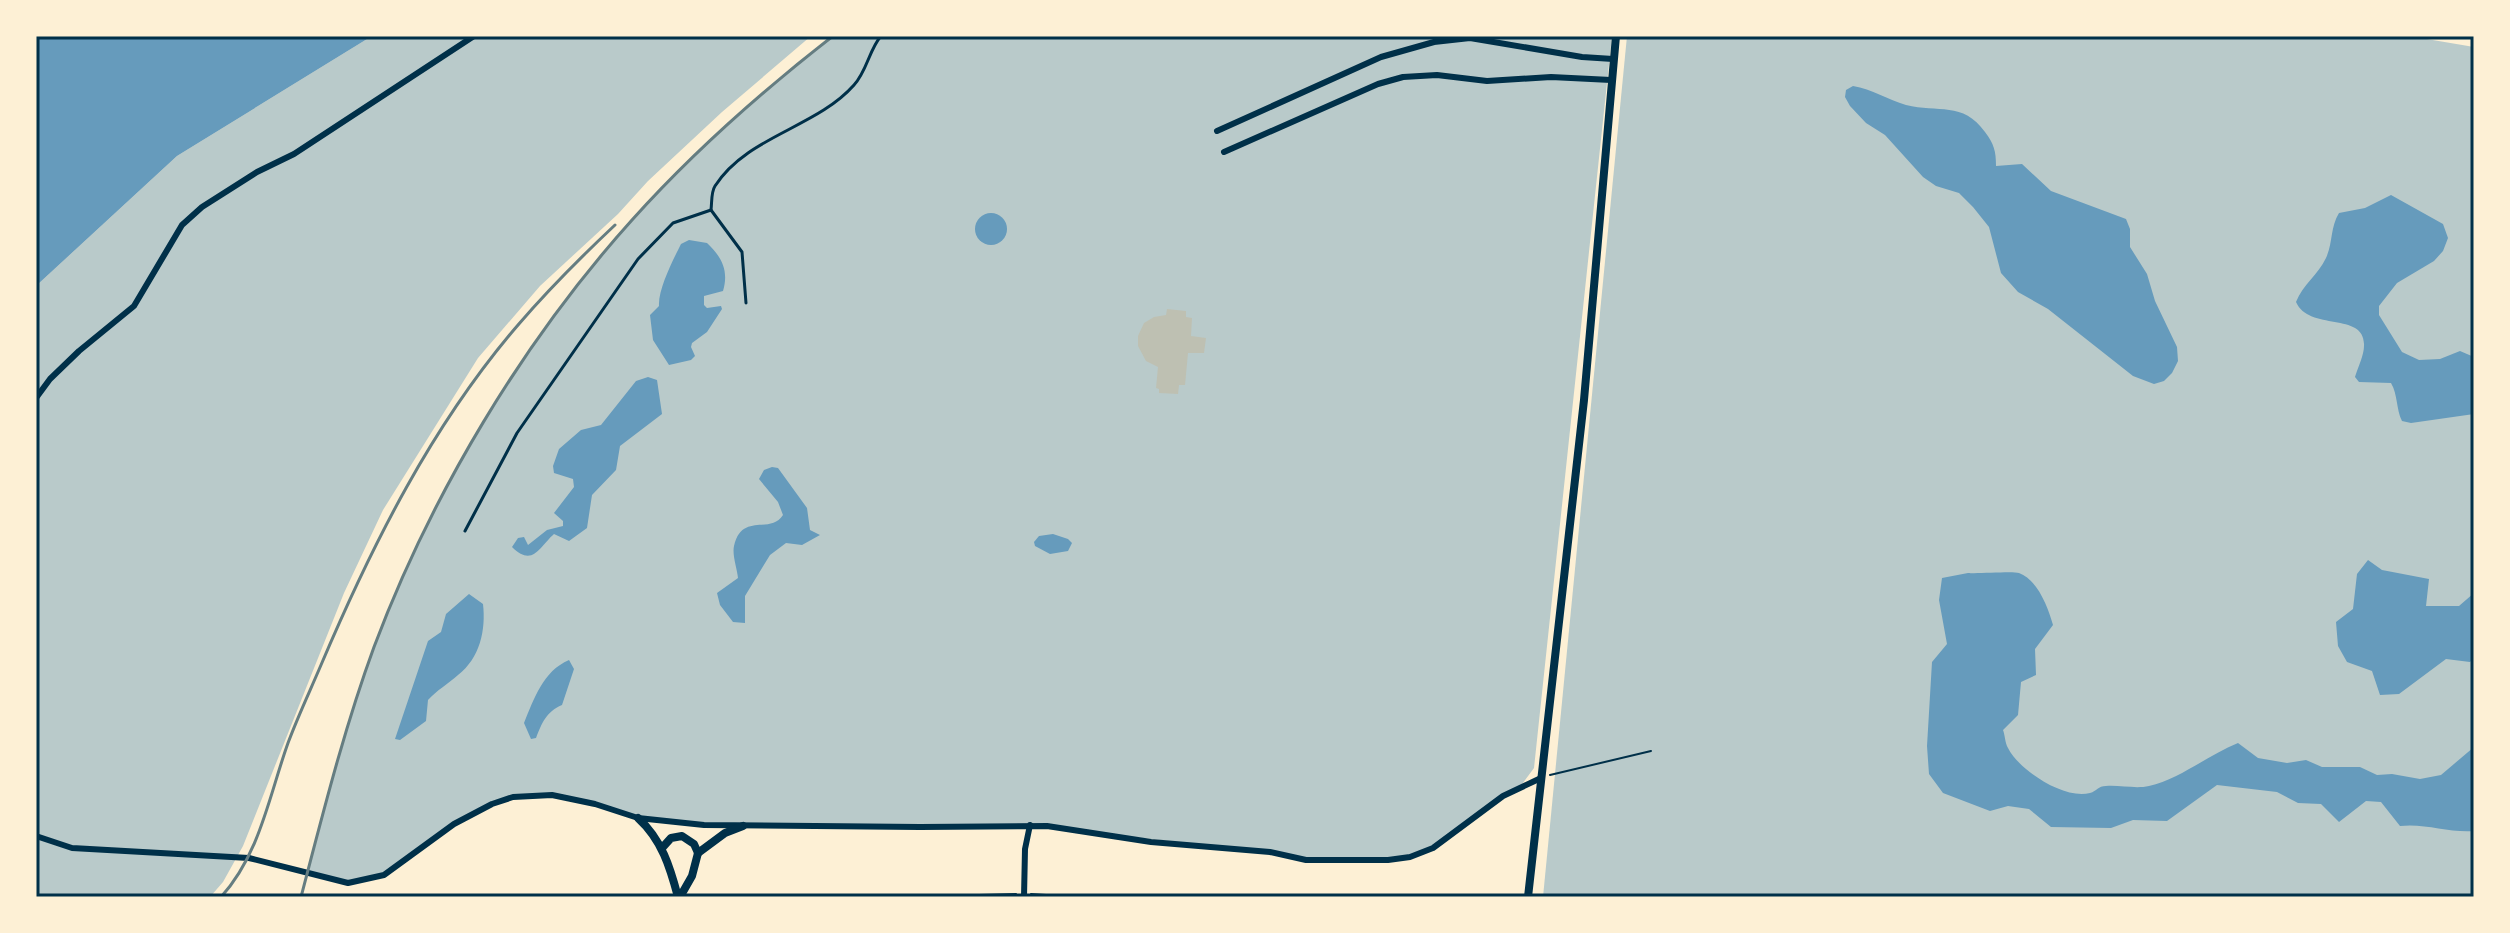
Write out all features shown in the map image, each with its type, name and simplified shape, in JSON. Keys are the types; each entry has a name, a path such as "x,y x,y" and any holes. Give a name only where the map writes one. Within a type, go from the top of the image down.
{"street":[{"path":"36,398 50,379 79,351 134,306 182,225 202,207 306,146 474,36"},
{"path":"1528,897 1584,400 1616,36"},
{"path":"1217,131 1381,57 1434,42 1470,38 1582,57 1613,59"},
{"path":"1224,152 1378,84 1403,77 1437,75 1487,81 1551,77 1611,80"},
{"path":"36,836 72,848 249,858 348,883 384,875 454,824 492,804 513,797 552,795 595,804 638,818 704,825 1030,825 1114,834 1151,842 1270,852 1306,860 1388,860 1410,857 1433,848 1503,796 1541,778"},
{"path":"638,818 662,848 679,897"},
{"path":"1024,895 1025,849 1030,825"},
{"path":"698,853 725,833 743,826"},
{"path":"662,848 671,838 682,836 694,844 698,853 692,876 679,897"}],"lane":[{"path":"746,303 742,252 711,210 713,188 731,168 763,143 807,121 853,86 881,36"},
{"path":"465,531 517,433 638,259 673,223 711,210"}],"path":[{"path":"1541,778 1651,751"},
{"path":"906,897 1076,897"}],"shaded area":[{"path":"372,36 811,36 648,181 618,214 540,286 478,358 383,510 344,593 243,846 223,882 210,897 36,897 36,286 177,156"},
{"path":"833,36 1612,36 1534,768 1520,787 1433,848 1410,857 1306,860 1255,851 1030,825 682,823 638,818 569,798 531,795 492,804 454,824 384,875 348,883 307,872 346,730 374,646 423,532 484,421 554,316 632,219 728,123"},
{"path":"1627,36 2409,36 2474,47 2474,897 1543,897"}],"water":[{"path":"36,36 372,36 177,156 36,286"},
{"path":"1853,86 1906,105 1949,110 1968,116 1991,140 1996,166 2022,164 2051,191 2126,219 2130,229 2130,247 2147,274 2155,301 2177,347 2178,361 2172,373 2164,381 2154,384 2133,376 2048,309 2018,292 2001,273 1989,227 1973,207 1959,193 1936,186 1923,177 1885,135 1866,123 1845,97 1846,90"},
{"path":"2391,195 2443,224 2448,238 2443,251 2434,261 2397,283 2379,306 2379,315 2402,352 2419,360 2440,359 2460,351 2474,357 2474,414 2411,423 2402,421 2391,383 2359,382 2355,377 2364,350 2362,335 2347,325 2312,317 2296,302 2326,258 2339,213 2365,208"},
{"path":"991,213 1002,218 1007,229 1002,240 991,245 980,240 975,229 980,218"},
{"path":"689,240 707,243 720,259 725,271 723,291 704,296 704,305 707,308 721,306 722,309 707,332 692,343 695,356 691,360 669,365 653,340 650,315 659,306 663,283 681,244"},
{"path":"648,377 657,380 662,414 620,446 616,470 592,495 587,528 569,541 554,534 531,555 519,553 512,547 518,538 524,537 528,545 547,530 563,526 563,521 554,513 574,487 573,479 554,473 553,466 559,449 581,430 601,425 636,381"},
{"path":"778,468 807,508 810,530 820,535 802,545 786,543 770,555 745,596 745,623 733,622 720,605 717,593 738,578 734,546 743,530 771,524 783,515 778,502 759,479 764,470"},
{"path":"1053,534 1072,543 1068,551 1050,554 1035,546 1034,542 1039,536"},
{"path":"2368,560 2382,570 2429,579 2426,606 2459,606 2474,593 2474,658 2470,662 2446,659 2399,694 2380,695 2372,671 2347,662 2338,646 2336,622 2353,609 2357,574"},
{"path":"1968,573 2019,573 2037,588 2048,611 2053,625 2035,649 2036,675 2021,682 2018,715 2003,730 2014,757 2032,774 2056,788 2079,794 2090,793 2103,786 2149,786 2172,778 2238,743 2258,758 2287,763 2306,760 2322,767 2360,767 2377,775 2420,779 2441,775 2474,747 2474,831 2400,826 2381,802 2366,801 2339,822 2321,804 2298,803 2277,792 2217,785 2167,821 2133,820 2111,828 2051,827 2029,809 2008,806 1990,811 1943,793 1929,774 1927,746 1932,662 1947,644 1939,600 1942,578"},
{"path":"469,594 483,604 482,633 472,660 428,700 426,721 400,740 395,739 428,641 441,632 446,614"},
{"path":"569,660 574,669 562,705 548,715 536,738 531,739 524,723 536,695 552,671"}],"building":[{"path":"1167,309 1186,311 1186,317 1192,318 1191,336 1206,338 1204,353 1188,353 1185,385 1179,385 1178,394 1159,393 1156,388 1158,367 1146,361 1138,346 1138,336 1144,323 1166,315"}],"railway":[{"path":"301,897 363,678 397,590 452,477 517,368 592,267 679,170 728,124 833,36"},
{"path":"221,897 254,843 292,733 361,575 431,445 458,403 518,325 615,225"}]}
